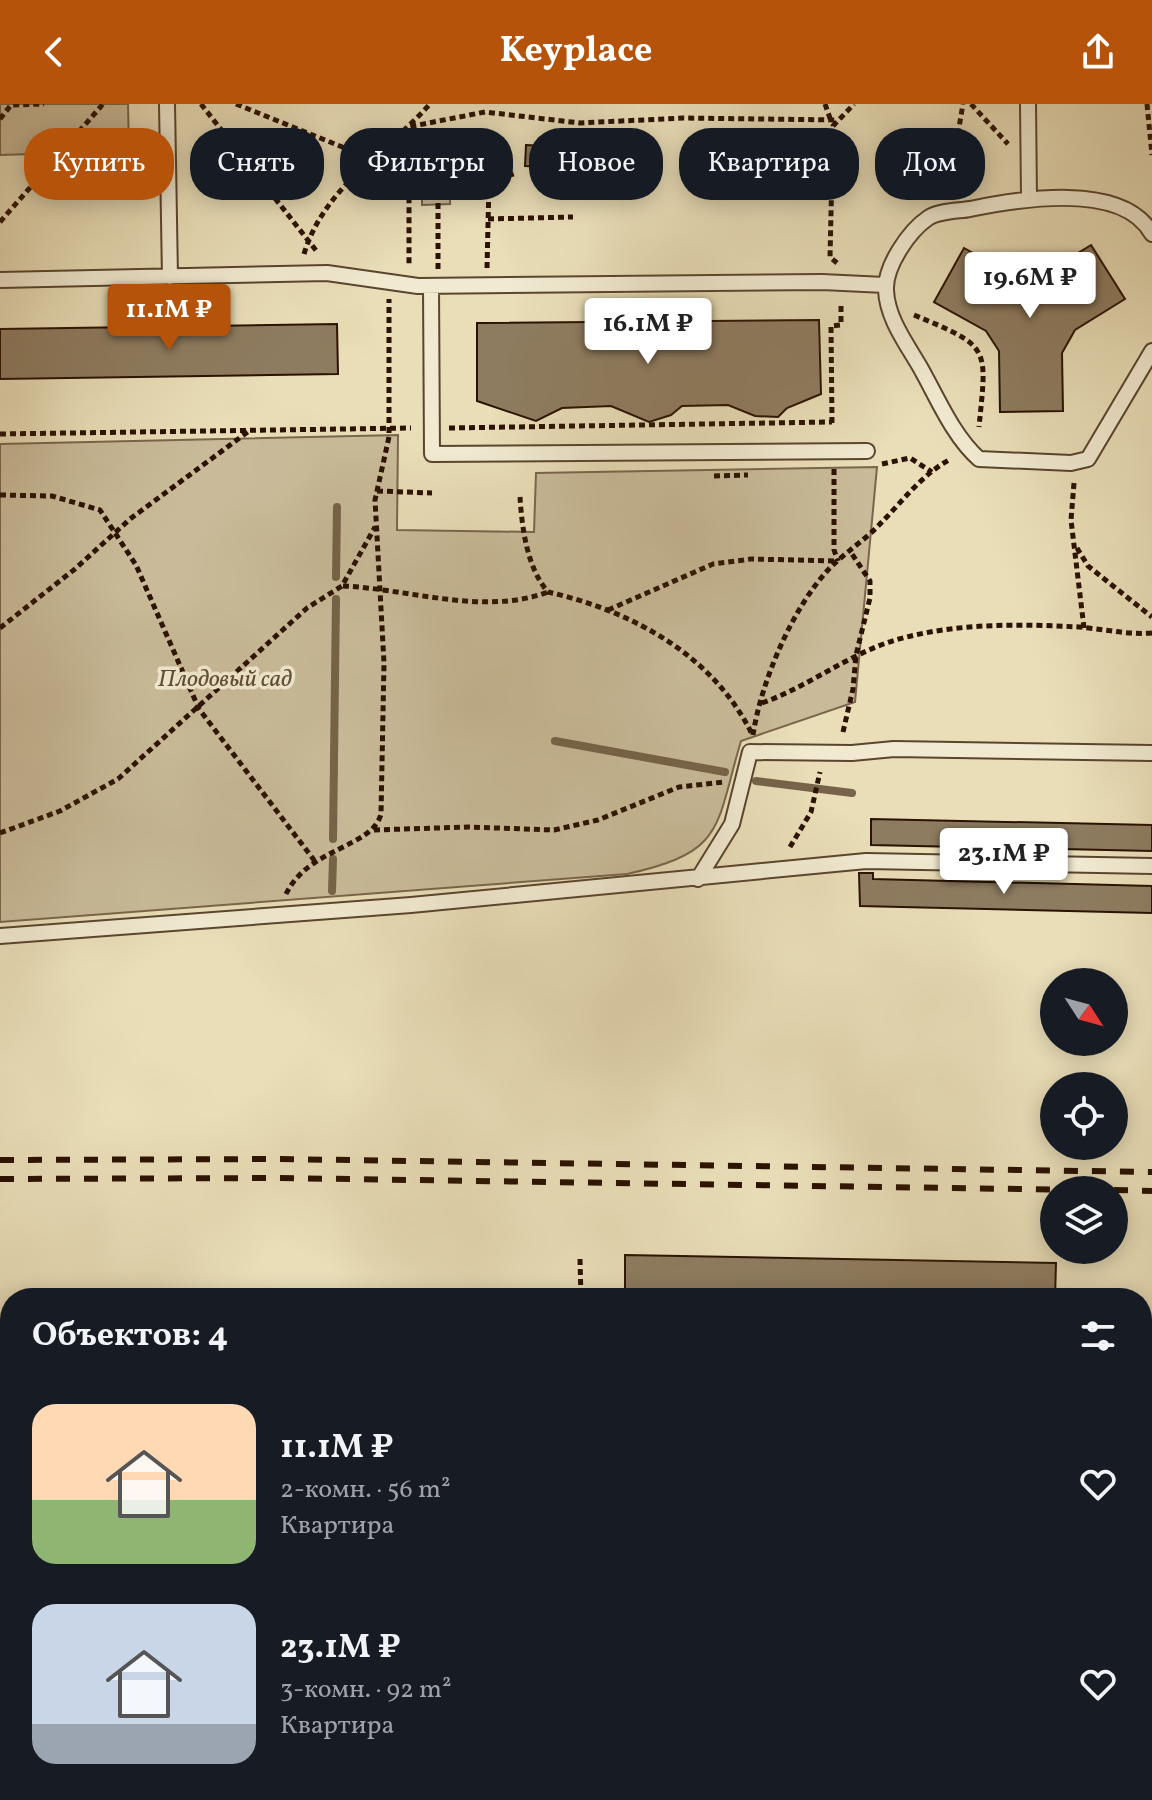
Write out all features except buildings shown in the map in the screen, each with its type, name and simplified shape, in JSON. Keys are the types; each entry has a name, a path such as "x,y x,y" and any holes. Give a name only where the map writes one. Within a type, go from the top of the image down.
{"lane":[{"path":"167,104 170,277"},
{"path":"1028,104 1029,197"},
{"path":"1150,225 1131,211 1106,201 1029,197 930,217 902,244 885,285 887,305 895,325 970,451 979,459 1076,462 1088,459 1152,351"},
{"path":"0,280 337,275 434,286 822,282 885,285"},
{"path":"434,286 432,454 867,451"},
{"path":"698,879 732,824 750,752 852,753 894,749 1152,753"},
{"path":"0,936 411,905 866,861 1152,866"}],"path":[{"path":"0,119 11,105 41,104"},
{"path":"0,222 103,104"},
{"path":"201,104 337,275"},
{"path":"236,104 340,146"},
{"path":"408,127 430,104"},
{"path":"825,104 832,126"},
{"path":"408,127 485,112 580,123 683,118 832,126 854,104"},
{"path":"930,217 948,177 963,104"},
{"path":"971,104 1029,166"},
{"path":"1147,104 1152,155"},
{"path":"297,276 308,240 340,190"},
{"path":"409,200 409,285"},
{"path":"434,286 437,200"},
{"path":"487,285 489,200"},
{"path":"488,219 573,217"},
{"path":"373,830 381,814 384,663 382,591 375,526 377,491 389,437 389,282"},
{"path":"750,752 782,638 811,592 838,561 932,472 970,451 978,434 985,365 968,338 887,305"},
{"path":"0,628 166,490 249,431"},
{"path":"833,451 834,550 838,561"},
{"path":"1076,462 1071,520 1084,628"},
{"path":"377,491 432,493"},
{"path":"0,495 52,496 100,510 136,565 199,709 314,860"},
{"path":"520,497 522,525 540,583 548,592 607,610 666,640 700,665 730,696 753,735"},
{"path":"0,833 60,811 118,779 199,709 307,608 342,586 375,526"},
{"path":"1076,546 1088,566 1152,617"},
{"path":"850,551 870,581 870,598 856,655 853,689"},
{"path":"607,610 713,564 751,559 838,561"},
{"path":"342,586 507,601 526,600 548,592"},
{"path":"762,703 789,694 876,645 911,636 992,625 1084,628 1130,635 1152,633"},
{"path":"276,913 297,875 314,860 373,830 468,827 554,830 598,820 696,782 742,783"},
{"path":"777,870 811,812 817,782"},
{"path":"580,1259 581,1288"}],"green space":[{"path":"0,104 128,104 129,128 24,128 24,154 0,155"},
{"path":"422,200 450,200 450,204 422,205"},
{"name":"Плодовый сад","path":"398,435 397,530 534,532 536,473 877,467 855,702 741,741 720,816 711,832 700,845 659,866 627,874 0,922 0,444"}],"waterway":[{"path":"336,577 337,507"},
{"path":"333,839 336,599"},
{"path":"555,741 725,772"},
{"path":"756,781 852,793"},
{"path":"332,891 333,859"}],"railway":[{"path":"0,1160 280,1159 1152,1172"},
{"path":"0,1179 279,1178 1040,1189"},
{"path":"1128,1190 1152,1191"}]}
